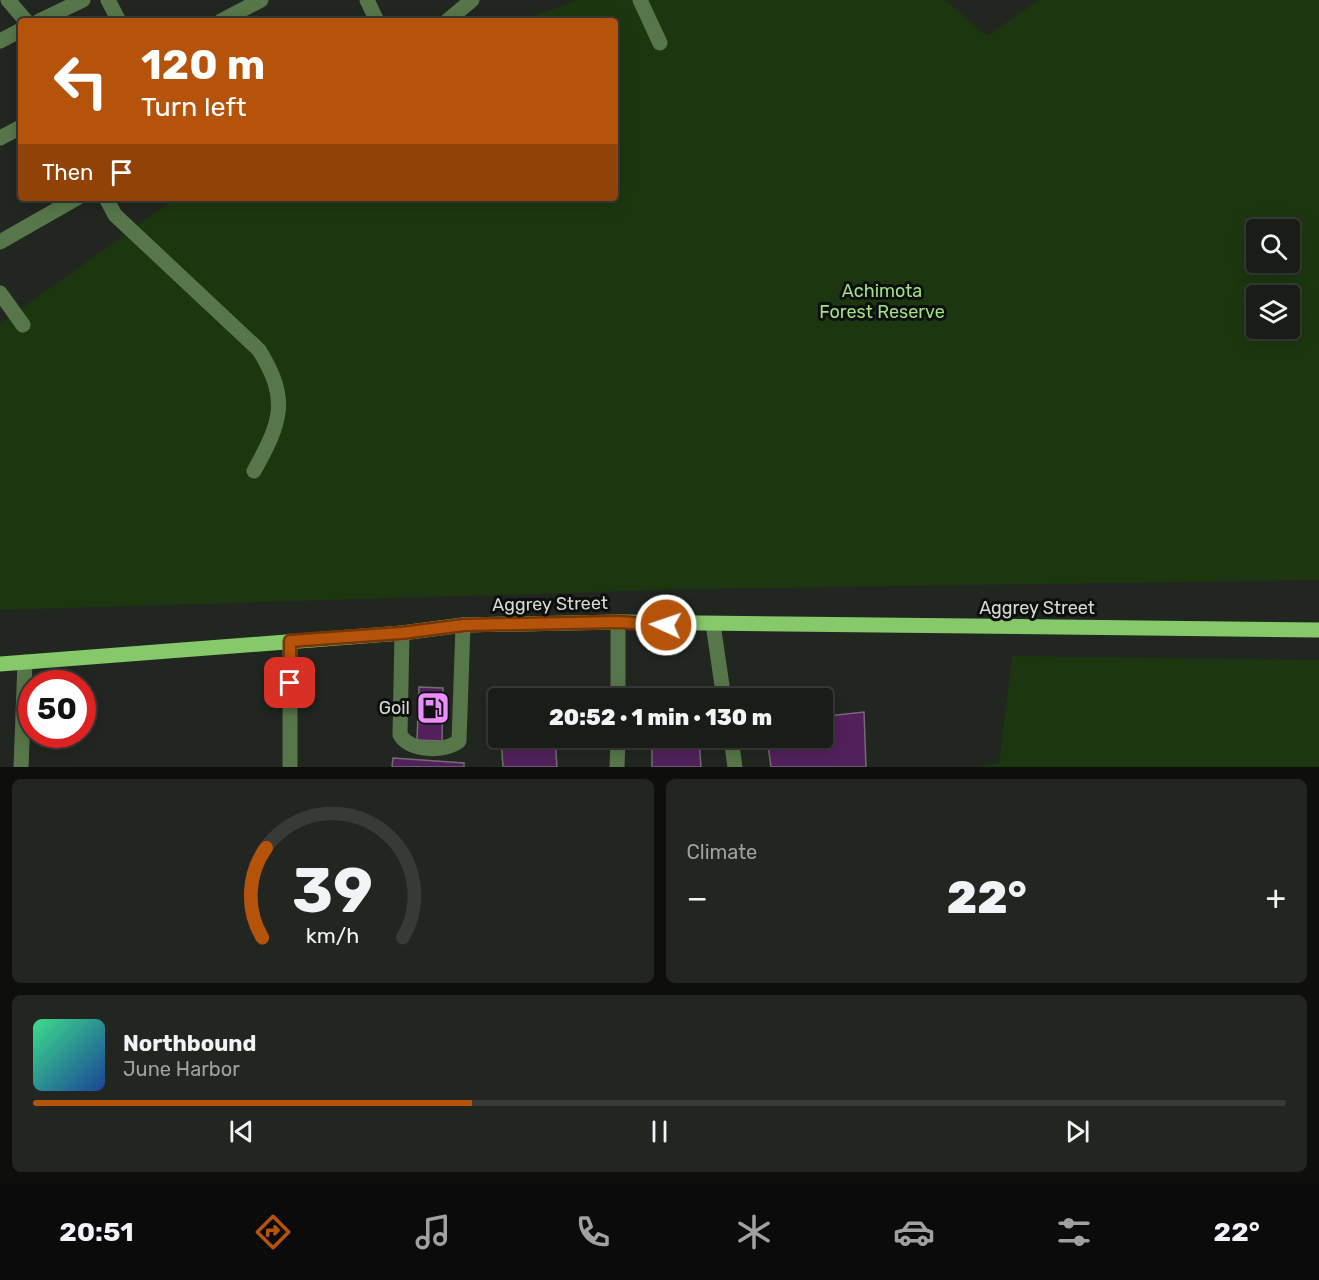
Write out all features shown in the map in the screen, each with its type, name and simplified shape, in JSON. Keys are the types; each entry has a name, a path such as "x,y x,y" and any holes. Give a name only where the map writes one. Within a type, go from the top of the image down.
{"main road":[{"name":"Aggrey Street","path":"0,664 402,633 464,625 618,622 1319,630"}],"street":[{"path":"8,0 23,18"},
{"path":"45,18 83,0"},
{"path":"108,0 117,18"},
{"path":"227,18 261,0"},
{"path":"368,0 376,18"},
{"path":"451,18 472,0"},
{"path":"640,0 660,43"},
{"path":"0,41 18,32"},
{"path":"0,138 18,129"},
{"path":"0,242 72,201"},
{"path":"108,201 115,215 172,265 259,350 275,376 279,408 274,434 254,471"},
{"path":"0,293 23,325"},
{"path":"618,622 618,688"},
{"path":"713,624 722,688"},
{"path":"402,633 400,735 405,743 415,747 451,747 459,741 464,625"},
{"path":"290,641 290,767"},
{"path":"21,767 25,662"},
{"path":"618,748 618,767"},
{"path":"732,748 735,767"}],"green space":[{"name":"Achimota Forest Reserve","path":"579,0 945,0 987,36 1039,0 1319,0 1319,580 696,589 0,610 0,324 172,201 618,201 618,18 528,18"},
{"path":"1012,656 1319,660 1319,767 977,767 999,763"}],"building":[{"path":"419,687 443,688 442,741 417,740"},
{"path":"864,712 866,767 771,767 768,748 833,748 833,715"},
{"path":"502,748 556,748 557,767 503,767"},
{"path":"652,748 700,748 701,767 652,767"},
{"path":"393,758 464,763 464,767 392,767"}],"place":[{"name":"Goil","path":"433,708"}],"route":[{"path":"290,683 290,641 402,633 464,625 618,622 666,625"}]}
